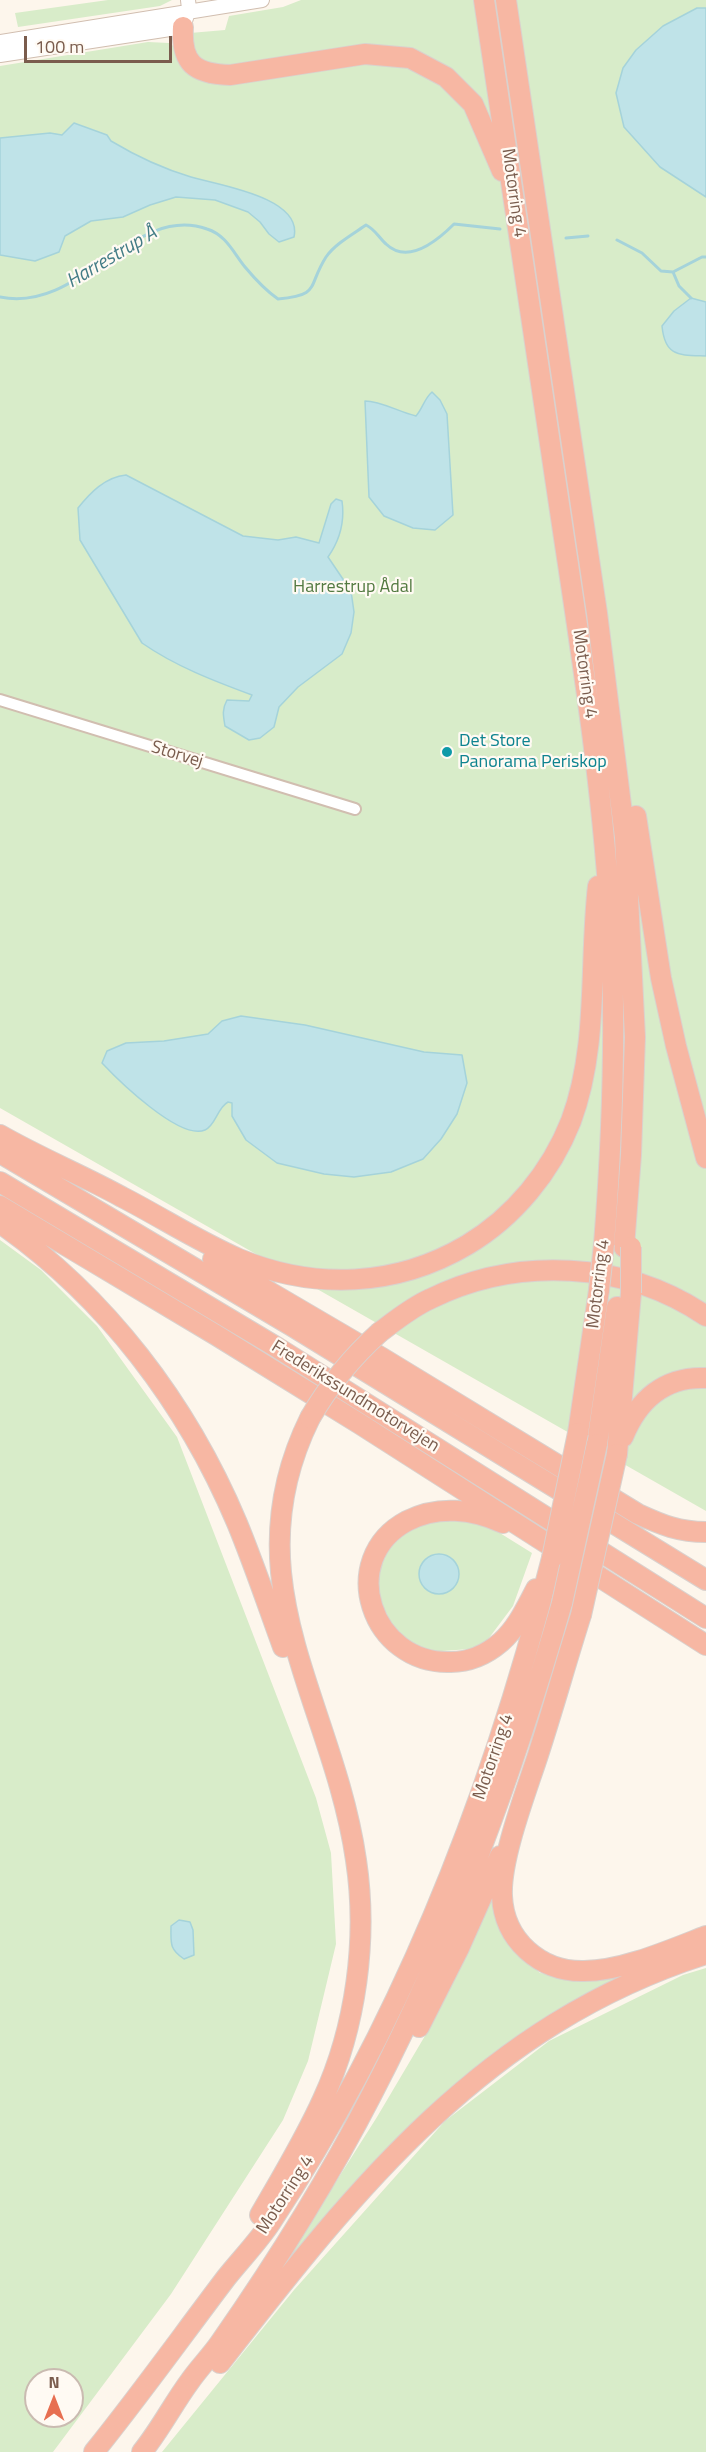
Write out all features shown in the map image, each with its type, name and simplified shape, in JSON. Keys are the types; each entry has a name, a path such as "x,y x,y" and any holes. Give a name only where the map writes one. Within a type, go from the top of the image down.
{"highway":[{"name":"Motorring 4","path":"145,2449 190,2381 219,2344 331,2169 373,2094 457,1914 529,1716 562,1603 597,1444 625,1291 635,1037 632,933 625,837 597,613 506,0"},
{"name":"Motorring 4","path":"484,1 579,638 604,839 611,935 614,1037 611,1153 604,1244 578,1433 548,1551"},
{"path":"186,13 183,45 189,60 203,71 215,74 230,75 365,54 410,58 446,77 473,104 500,164 516,213"},
{"path":"597,613 619,706 662,978 676,1046 706,1158"},
{"path":"31,1153 79,1173 238,1258 276,1272 308,1279 379,1278 412,1271 449,1256 482,1236 512,1212 545,1169 571,1121 582,1081 589,1042 594,923 604,839"},
{"path":"0,1135 382,1358 638,1514 664,1526 686,1532 706,1532"},
{"name":"Frederikssundmotorvejen","path":"0,1153 292,1326 706,1580"},
{"name":"Frederikssundmotorvejen","path":"0,1182 278,1348 706,1618"},
{"path":"0,1206 245,1353 490,1506 548,1551"},
{"path":"0,1223 52,1264 96,1304 130,1342 189,1428 206,1456 237,1523 297,1684 326,1742"},
{"path":"226,2278 297,2152 323,2098 344,2043 355,1994 360,1948 357,1860 347,1814 290,1627 282,1591 278,1551 281,1508 289,1470 300,1438 310,1418 340,1373 380,1332 429,1299 488,1278 552,1270 611,1275 673,1296 706,1316"},
{"path":"625,1291 617,1454 581,1615 524,1798 504,1872 502,1894 509,1925 519,1942 532,1955 546,1964 565,1970 596,1970 635,1961 706,1936"},
{"path":"617,1454 636,1409 648,1398 664,1386 683,1379 706,1378"},
{"path":"548,1551 541,1589 513,1629 500,1642 475,1658 440,1663 407,1653 393,1642 381,1627 372,1609 369,1591 370,1571 376,1554 389,1535 401,1524 416,1516 437,1511 464,1511 488,1516 548,1551 706,1645"},
{"name":"Motorring 4","path":"94,2452 180,2342 226,2278 270,2224 363,2063 439,1904 472,1821 510,1710 541,1589"},
{"path":"373,2094 414,2036 446,1976 524,1798"},
{"path":"145,2449 199,2391 339,2214 387,2161 440,2109 487,2070 540,2033 641,1979 706,1954"}],"street":[{"path":"0,42 262,0"},
{"path":"0,55 186,13"},
{"name":"Storvej","path":"0,700 355,809"}],"green space":[{"path":"108,0 172,0 160,6 18,27 15,13"},
{"name":"Harrestrup Ådal","path":"301,0 706,0 706,1511 0,1108 0,66 148,42 169,43 175,47 190,33 225,30 229,16 283,7"},
{"path":"0,1240 41,1270 97,1326 177,1437 316,1798 331,1853 336,1944 308,2061 283,2120 171,2294 84,2410 84,2368 24,2368 24,2428 71,2428 53,2452 0,2452"},
{"path":"431,1520 470,1520 495,1530 532,1553 513,1606 486,1642 470,1649 428,1652 404,1642 391,1623 379,1598 377,1577 389,1547 406,1533"},
{"path":"495,1888 504,1939 540,1973 592,1980 706,1941 528,2033 352,2189 280,2270 377,2117 432,2024"},
{"path":"706,1968 706,2452 162,2452 294,2290 445,2121 549,2041 683,1975"}],"water":[{"path":"697,8 706,8 706,197 660,167 624,127 616,93 623,68 636,50 663,26"},
{"path":"74,123 107,135 111,141 160,166 256,195 272,203 285,212 293,223 294,237 279,242 248,212 215,200 176,197 123,217 91,221 65,236 59,252 35,261 0,255 0,138 50,133 62,135"},
{"path":"691,298 706,302 706,356 681,354 670,349 666,344 662,326 674,311"},
{"path":"432,392 440,400 447,414 453,515 435,530 413,528 384,516 369,497 365,401 416,416"},
{"path":"126,475 243,536 278,540 296,537 319,543 331,504 336,499 342,501 341,530 328,557 351,591 354,612 351,633 342,654 298,687 279,707 274,727 260,738 249,740 225,726 223,712 227,700 249,701 252,695 181,666 142,643 80,540 78,508 93,491 105,482"},
{"path":"241,1016 305,1025 424,1052 462,1055 467,1083 457,1114 441,1139 423,1159 391,1172 354,1177 324,1174 277,1163 246,1140 232,1116 232,1103 228,1102 221,1108 212,1124 205,1130 194,1131 181,1127 150,1107 102,1063 107,1051 126,1043 164,1041 208,1034 222,1021"},
{"path":"439,1554 453,1560 459,1574 453,1588 439,1594 425,1588 419,1574 425,1560"},
{"path":"179,1920 190,1922 193,1930 194,1955 184,1959 173,1949 171,1941 171,1926"}],"waterway":[{"name":"Harrestrup Å","path":"0,297 29,298 56,290 82,276 130,244 155,231 180,225 207,229 219,235 256,280 278,299 307,292 330,252 366,225 375,231 386,244 395,250 404,252 413,251 431,243 454,224 500,229"},
{"name":"Harrestrup Å","path":"566,238 588,236"},
{"name":"Harrestrup Å","path":"617,240 642,253 661,271 673,272 706,257"},
{"path":"673,272 679,286 691,298"}],"place":[{"name":"Det Store Panorama Periskop","path":"447,752"}]}
